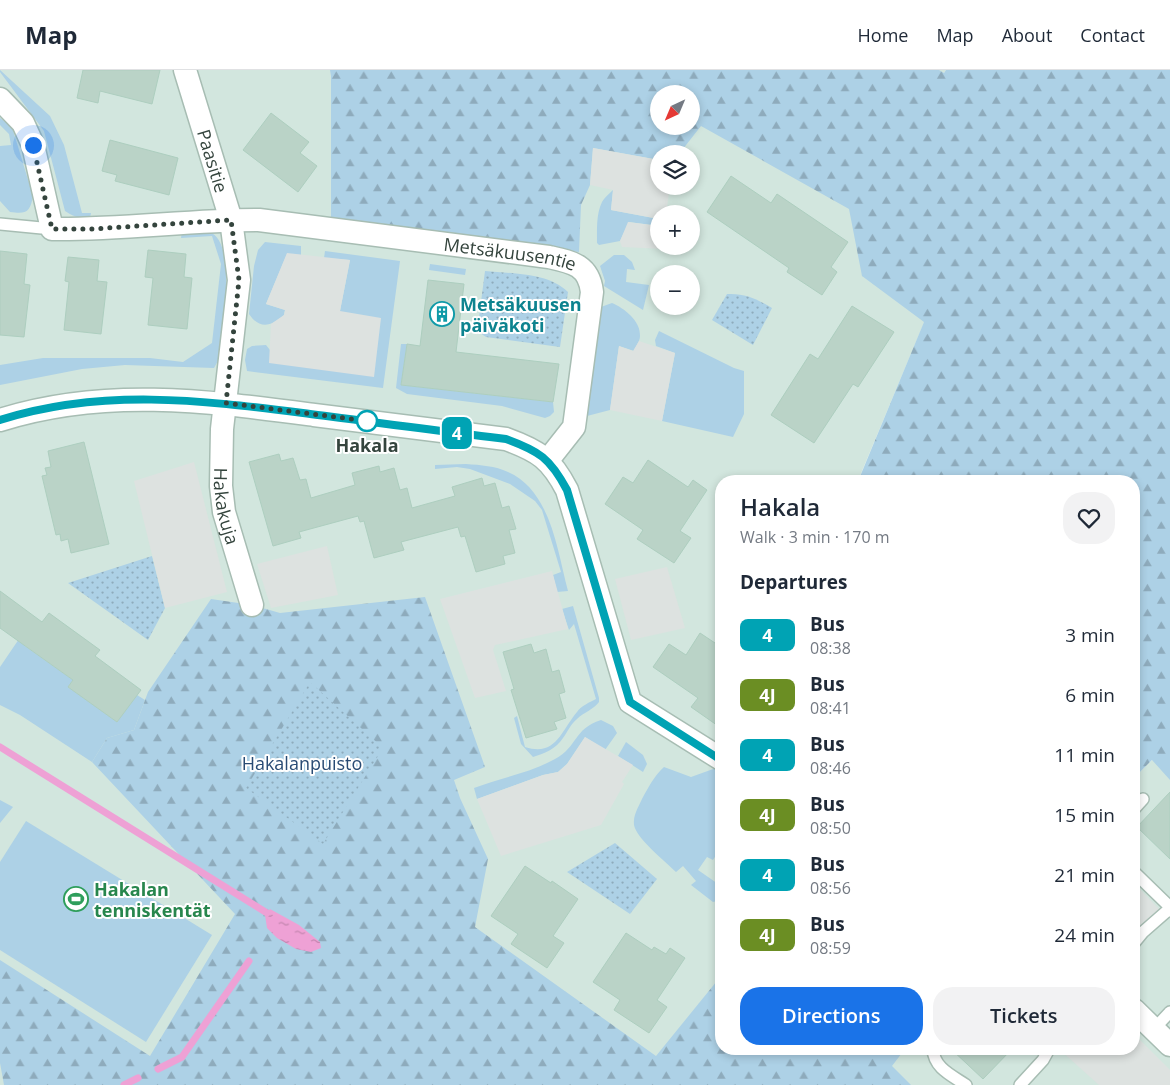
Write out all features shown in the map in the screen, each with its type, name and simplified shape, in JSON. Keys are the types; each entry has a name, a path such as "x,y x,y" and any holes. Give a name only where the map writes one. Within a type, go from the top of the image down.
{"street":[{"name":"Paasitie","path":"185,70 231,220 239,280 226,403"},
{"path":"0,99 23,124 33,145 52,229"},
{"name":"Metsäkuusentie","path":"52,229 92,229 231,220 268,221 549,257 572,262 588,275 592,292 574,427 548,460"},
{"path":"0,420 21,413 65,405 121,399 173,399 226,403 506,439 528,448 548,460 559,474 567,490 630,702 715,756"},
{"name":"Hakakuja","path":"226,403 222,429 221,478 224,512 252,605"},
{"path":"1140,1016 1170,1045"}],"lane":[{"path":"0,224 52,229"},
{"path":"1140,802 1144,798"},
{"path":"1140,882 1143,887 1170,909 1140,936"},
{"path":"1154,1029 1170,1012"},
{"path":"934,1055 934,1059 942,1069 966,1085"},
{"path":"1020,1085 1046,1055"}],"shaded area":[{"path":"0,70 946,70 937,82 941,282 860,475 715,475 715,1055 1140,1055 1140,772 1170,743 1170,1085 0,1085"},
{"path":"593,148 650,158 650,195 669,195 667,205 650,205 650,217 611,210 613,190 590,185"},
{"path":"628,222 650,225 650,248 622,247 620,241"},
{"path":"287,253 350,260 340,311 381,318 374,377 269,363 271,324 284,315 285,310 266,304"},
{"path":"639,341 675,353 662,421 610,410 619,346 633,351"},
{"path":"194,462 227,592 165,608 134,481"},
{"path":"327,546 338,595 271,608 257,564"},
{"path":"667,567 685,628 631,640 615,579"},
{"path":"552,571 568,629 495,645 493,650 506,691 475,698 440,599"},
{"path":"585,737 633,765 622,782 624,784 601,825 501,856 477,799 543,775 558,772 567,764"},
{"path":"1140,889 1159,909 1140,928"},
{"path":"1140,1040 1170,1070 1170,1085 1099,1085 1066,1055 1140,1055"}],"green space":[{"path":"0,70 50,116 64,145 82,213 91,213 90,218 77,217 65,211 44,131"},
{"path":"330,70 939,70 944,73 946,70 1170,70 1170,780 1152,760 1140,772 1140,475 861,475 924,322 862,276 849,209 701,126 700,127 700,85 650,85 650,135 694,135 686,145 650,145 650,158 593,148 590,185 581,205 579,252 331,221"},
{"path":"0,118 12,127 33,196 29,209 20,213 10,212 0,201 0,146 11,145 9,134 0,125"},
{"path":"613,190 611,210 650,217 650,225 629,222 620,241 599,245 597,243 597,222 603,200"},
{"path":"182,231 209,232 218,239 224,252 226,270 225,311 219,359 214,368 125,365 82,369 0,385 0,365 43,358 150,358 183,362 212,343 221,264 212,236 181,238"},
{"path":"265,242 301,246 301,255 287,254 266,304 285,310 284,315 274,322 265,325 257,322 249,314 254,266 258,250"},
{"path":"325,251 400,261 383,388 247,371 245,360 247,349 252,346 266,345 270,350 270,363 340,311 350,260 324,258"},
{"path":"614,255 624,255 632,262 635,270 627,269 626,282 649,285 643,310 604,286 605,281 600,266"},
{"path":"430,264 466,269 465,275 429,270"},
{"path":"485,271 540,277 560,285 568,292 560,347 486,337 480,333 478,325"},
{"path":"727,294 740,294 751,297 772,308 753,345 712,320"},
{"path":"612,303 622,308 635,320 640,330 640,338 634,351 619,346 610,410 587,416 601,307"},
{"path":"659,331 734,368 744,371 744,414 733,437 662,421 675,353 656,346 655,340"},
{"path":"401,344 407,344 401,385 553,402 554,412 545,418 502,406 407,394 396,388"},
{"path":"466,464 493,467 508,472 522,481 534,493 543,507 556,540 568,591 557,592 553,575 561,572 542,510 535,501 510,484 470,469 457,467 435,469 435,465"},
{"path":"152,556 165,608 148,640 68,583"},
{"name":"Hakalanpuisto","path":"425,597 485,767 454,780 460,798 488,859 475,927 656,1056 715,983 715,1055 900,1055 892,1066 911,1085 4,1085 0,1063 0,960 150,1056 235,914 92,762 107,738 134,730 148,692 211,599 252,605 280,613"},
{"path":"573,606 599,702 575,721 554,748 533,757 521,744 514,718 517,716 525,747 544,748 557,740 579,710 596,699 574,624 569,630 562,609"},
{"path":"19,639 25,646 73,680 68,687 117,722 137,695 145,700 134,730 107,738 92,762 20,715 0,705 0,667"},
{"path":"310,682 383,748 323,844 246,788"},
{"path":"601,720 613,726 617,733 605,750 585,737 567,764 558,772 543,775 477,799 474,788 525,772 555,759 568,749 585,728"},
{"path":"626,742 643,755 647,764 643,772 618,756"},
{"path":"664,767 691,777 715,768 715,857 713,860 707,857 698,870 715,882 715,902 713,902 691,885 696,881 683,866 676,872 646,843 636,830 634,821 637,809 657,774"},
{"path":"0,800 13,807 0,823"},
{"name":"Hakalan tenniskentät","path":"26,821 212,935 146,1042 0,950 0,862"},
{"path":"615,843 657,879 630,914 567,872"}],"water":[{"path":"270,909 299,925 320,942 321,948 311,952 296,949 277,938 267,928 265,915"}],"building":[{"path":"83,70 160,70 152,104 100,91 98,103 77,98"},
{"path":"271,113 309,142 300,153 317,166 298,192 243,150"},
{"path":"110,140 178,158 169,195 115,181 117,175 102,171"},
{"path":"731,176 771,203 777,194 848,242 831,267 837,272 822,295 787,272 789,268 707,212"},
{"path":"148,250 186,254 184,277 192,278 187,329 148,325 153,278 145,277"},
{"path":"0,251 27,254 24,284 30,285 24,337 0,335"},
{"path":"68,257 99,260 97,281 107,282 101,334 64,330 69,282 65,281"},
{"name":"Metsäkuusen päiväkoti","path":"428,280 464,284 456,352 559,364 553,402 401,385 407,344 420,346"},
{"path":"852,306 894,332 858,387 853,384 814,443 771,415 810,354 818,359"},
{"path":"84,442 109,544 71,553 68,539 61,541 60,534 56,535 42,476 47,475 45,468 51,467 48,451"},
{"path":"279,454 281,461 293,458 300,480 306,479 311,498 355,485 352,473 379,466 380,472 394,468 400,490 407,488 412,508 455,496 452,487 482,478 484,486 495,483 502,508 509,506 516,529 509,530 515,553 503,556 505,564 476,572 465,536 461,537 458,527 401,542 404,550 374,558 364,521 360,522 358,516 299,532 301,538 273,546 249,462"},
{"path":"648,460 688,487 693,480 707,490 680,531 691,538 674,563 637,539 643,530 605,504 623,477 633,483"},
{"path":"0,591 42,622 49,613 100,650 95,656 141,690 117,722 68,687 73,680 0,628"},
{"path":"700,633 715,643 715,724 691,707 698,698 653,667 669,644 686,655"},
{"path":"531,644 534,653 546,649 552,672 559,670 565,692 559,694 566,718 554,722 557,729 526,738 511,690 514,689 503,652"},
{"path":"1170,792 1170,859 1140,830 1140,824"},
{"path":"525,866 551,883 552,881 578,899 553,936 564,943 547,968 511,944 518,934 491,916"},
{"path":"626,933 652,950 654,947 666,954 670,948 685,958 657,1000 667,1007 649,1033 614,1010 620,1000 593,982"},
{"path":"957,1055 1006,1055 983,1079"}],"waterway":[{"path":"0,747 267,913"},
{"path":"158,1069 182,1057 249,961"},
{"path":"124,1085 138,1078"}],"bus line":[{"name":"4","path":"0,420 21,413 65,405 121,399 173,399 226,403 506,439 528,448 548,460 559,474 567,490 630,702 715,756"}],"place":[{"name":"Metsäkuusen päiväkoti","path":"442,314"},
{"name":"Hakala","path":"367,421"},
{"name":"Hakalan tenniskentät","path":"76,899"}],"route":[{"path":"33,145 52,229 92,229 231,220 239,280 226,403 367,421"}]}
